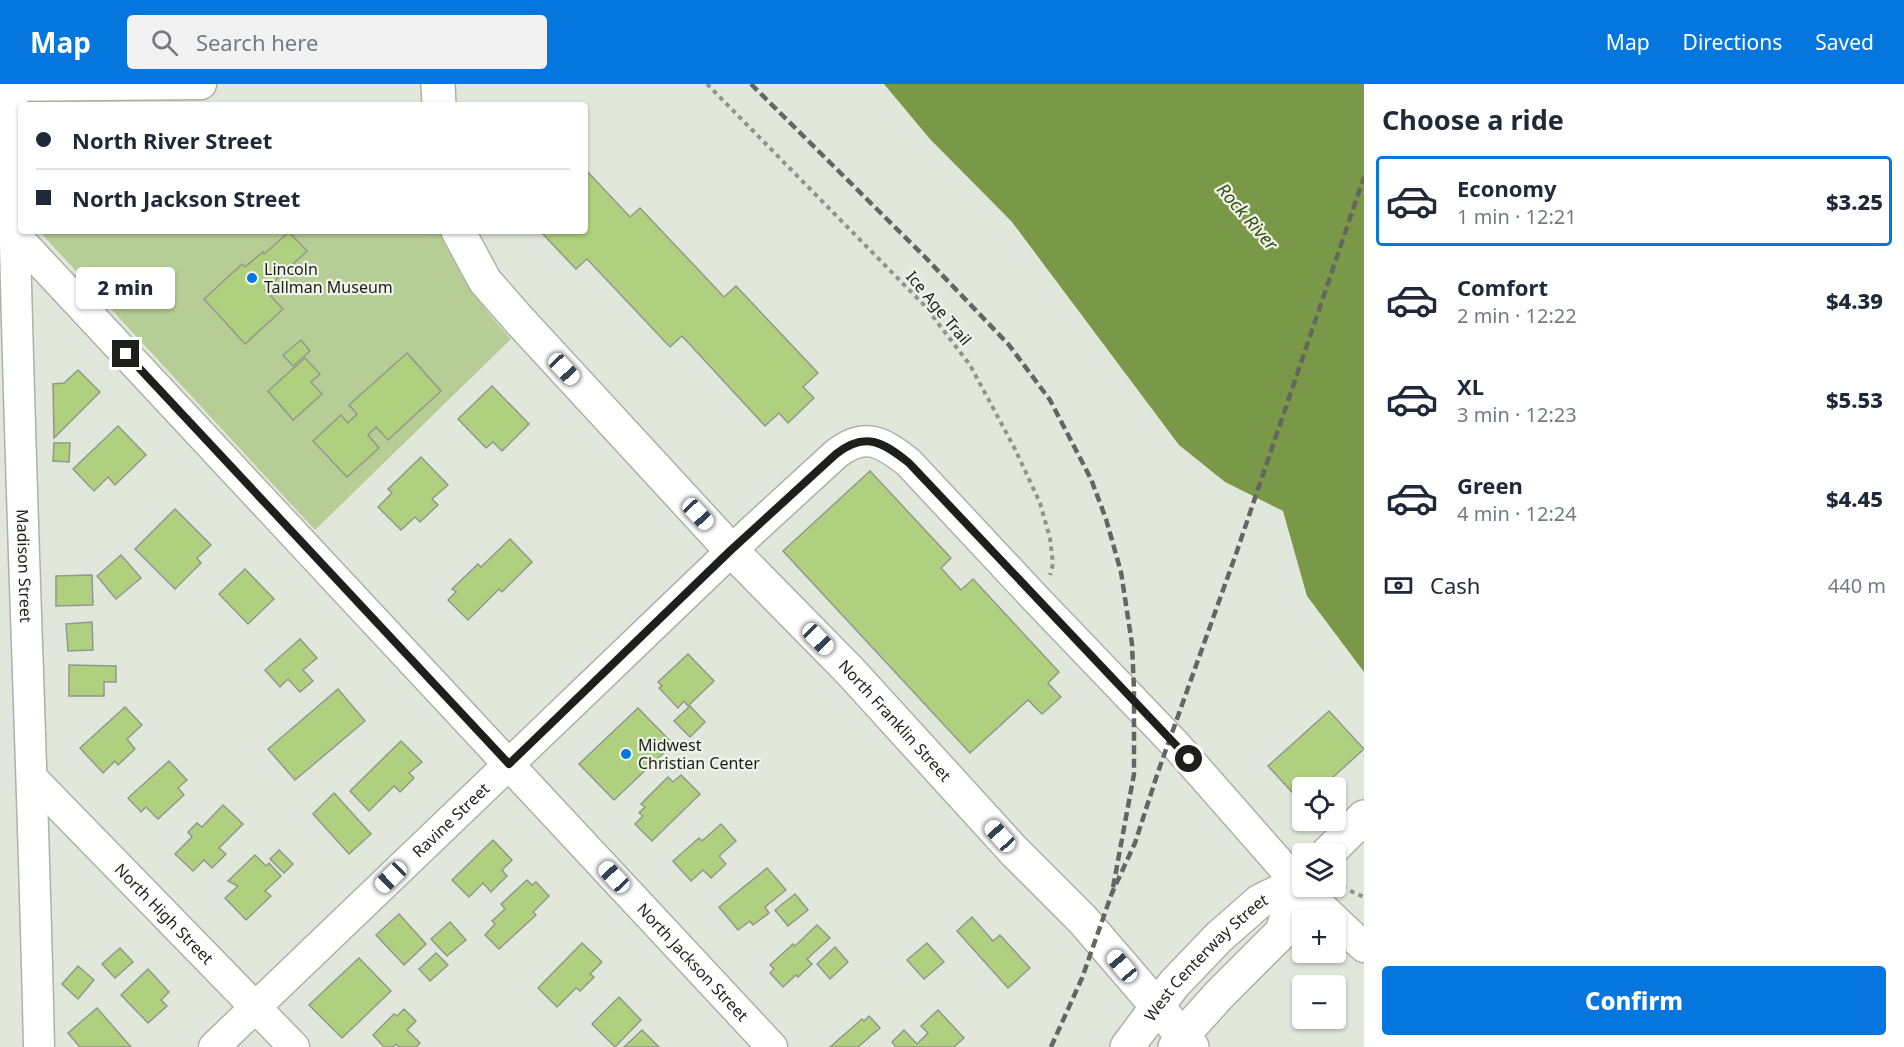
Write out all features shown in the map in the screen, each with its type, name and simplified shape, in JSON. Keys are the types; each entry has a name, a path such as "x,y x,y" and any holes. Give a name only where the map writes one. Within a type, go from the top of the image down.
{"main road":[{"path":"438,84 439,102"},
{"name":"North Franklin Street","path":"460,234 485,281 528,330 731,550 850,671 1013,850 1083,920 1156,1007 1183,1044"},
{"path":"1338,843 1364,817"},
{"name":"West Centerway Street","path":"1127,1047 1189,967 1219,937 1260,901 1292,885"},
{"path":"1183,1044 1219,995 1282,932 1294,897"}],"street":[{"path":"6,86 201,84"},
{"name":"Madison Street","path":"6,86 7,227 33,779 39,1047"},
{"name":"North Jackson Street","path":"7,227 772,1047"},
{"name":"Ravine Street","path":"214,1047 731,550 846,446 859,441 874,441 891,449 909,463 1037,600"},
{"path":"1037,600 1175,744 1292,872"},
{"name":"North High Street","path":"33,779 294,1047"},
{"path":"1314,897 1325,909"},
{"path":"1346,930 1364,947"}],"path":[{"name":"Ice Age Trail","path":"707,84 924,305 970,365 1015,449 1040,503 1050,538 1053,564 1050,576 1037,600"},
{"path":"1346,889 1364,897"}],"shaded area":[{"path":"42,234 440,234 470,288 511,339 315,530"}],"water":[{"name":"Rock River","path":"884,84 1364,84 1364,672 1307,596 1283,511 1225,482 1179,445 1012,222 930,139"}],"building":[{"path":"588,172 630,217 640,208 724,297 736,286 818,373 803,387 814,398 788,423 779,413 765,426 682,336 670,347 587,259 576,269 543,234 588,234"},
{"name":"Lincoln Tallman Museum","path":"287,234 291,234 307,251 265,290 283,309 245,344 204,299 242,264 245,267 263,252 264,254"},
{"path":"301,340 310,351 293,366 283,355"},
{"path":"407,353 441,391 388,440 376,427 368,435 379,448 347,477 313,441 341,415 348,423 357,414 349,405"},
{"path":"305,358 320,374 311,382 322,394 293,420 268,391"},
{"path":"78,370 100,392 54,438 53,384 64,383"},
{"path":"492,386 529,424 502,451 493,442 486,448 458,419"},
{"path":"118,426 146,455 115,485 108,477 94,491 73,469"},
{"path":"54,443 70,443 69,462 53,461"},
{"path":"421,457 448,485 432,499 438,505 420,522 415,517 401,530 378,507 392,493 388,489"},
{"path":"870,471 951,558 941,568 961,590 973,579 1059,672 1048,683 1061,697 1042,714 1028,700 970,753 783,551"},
{"path":"175,509 211,545 197,558 201,563 175,589 135,549"},
{"path":"510,539 532,562 502,592 499,589 468,620 448,600 456,592 452,589 478,564 481,567"},
{"path":"121,555 141,578 116,599 97,576"},
{"path":"245,569 274,599 248,624 219,594"},
{"path":"92,575 93,605 56,606 56,576"},
{"path":"92,622 93,650 68,651 66,624"},
{"path":"300,639 317,658 303,670 313,681 300,692 288,679 280,687 265,670"},
{"path":"688,654 714,681 688,706 684,701 678,708 659,688 662,686 658,682"},
{"path":"69,665 116,666 116,682 104,682 104,696 69,696"},
{"path":"338,689 365,721 295,780 268,749"},
{"path":"690,706 705,722 690,737 674,721"},
{"path":"125,707 142,725 127,739 135,749 118,765 115,761 103,773 80,748"},
{"name":"Midwest Christian Center","path":"638,708 673,744 614,800 579,764"},
{"path":"1329,711 1364,749 1333,777 1292,777 1292,792 1268,766"},
{"path":"401,741 422,762 409,773 414,778 400,792 394,786 369,811 350,791"},
{"path":"169,761 187,780 178,788 184,795 158,819 146,807 141,812 128,798"},
{"path":"681,775 700,794 652,841 635,824 643,816 639,813 645,807 641,804 668,777 673,782"},
{"path":"334,793 371,834 349,854 313,814"},
{"path":"223,805 243,824 219,848 226,854 212,868 204,860 193,871 175,854 192,837 188,832 197,823 202,827"},
{"path":"721,824 736,841 719,856 726,864 711,878 703,870 691,881 673,861 699,838 702,841"},
{"path":"493,840 512,860 502,870 507,876 491,892 483,883 469,897 452,880"},
{"path":"279,850 293,864 284,873 270,859"},
{"path":"255,855 266,866 269,863 281,876 265,891 271,896 246,920 225,898 238,886 228,881"},
{"path":"767,868 786,890 765,907 769,913 753,925 750,921 738,930 719,907"},
{"path":"527,880 532,885 536,882 549,896 533,912 536,915 499,949 485,935 495,924 492,921 505,909 501,904"},
{"path":"795,894 808,910 788,926 775,910"},
{"path":"399,914 426,944 404,965 376,935"},
{"path":"972,917 993,941 1000,935 1030,968 1008,988 957,931"},
{"path":"450,922 466,940 447,956 431,939"},
{"path":"817,925 830,938 807,959 812,964 783,987 770,973 774,969 770,965"},
{"path":"582,943 602,962 590,974 594,977 580,991 576,988 557,1007 538,988"},
{"path":"927,943 944,962 924,979 907,960"},
{"path":"835,947 848,962 830,979 817,964"},
{"path":"120,948 133,962 115,978 102,964"},
{"path":"436,953 448,965 430,981 419,969"},
{"path":"359,958 391,991 342,1038 309,1005"},
{"path":"78,966 94,980 78,999 62,984"},
{"path":"148,969 169,992 161,1000 167,1006 148,1023 121,995"},
{"path":"619,997 641,1020 615,1047 592,1024"},
{"path":"97,1008 131,1047 80,1047 68,1033"},
{"path":"404,1009 416,1021 407,1030 420,1043 416,1047 399,1047 396,1044 393,1047 384,1047 373,1035 394,1014 397,1016"},
{"path":"938,1010 964,1038 954,1047 896,1047 892,1042 904,1030 917,1044 928,1033 921,1026"},
{"path":"869,1016 880,1028 858,1047 830,1047 862,1019 864,1021"},
{"path":"642,1030 659,1047 624,1047"}],"railway":[{"path":"751,84 924,256 1009,345 1050,400 1091,479 1106,519 1121,572 1132,644 1134,774 1112,893"},
{"path":"1051,1047 1082,978 1112,893 1135,843 1364,177"}],"place":[{"name":"Lincoln Tallman Museum","path":"252,278"},
{"name":"Midwest Christian Center","path":"626,754"}],"route":[{"path":"126,354 509,764 731,550 836,454 846,446 859,441 874,441 891,449 909,463 1189,759"}]}
